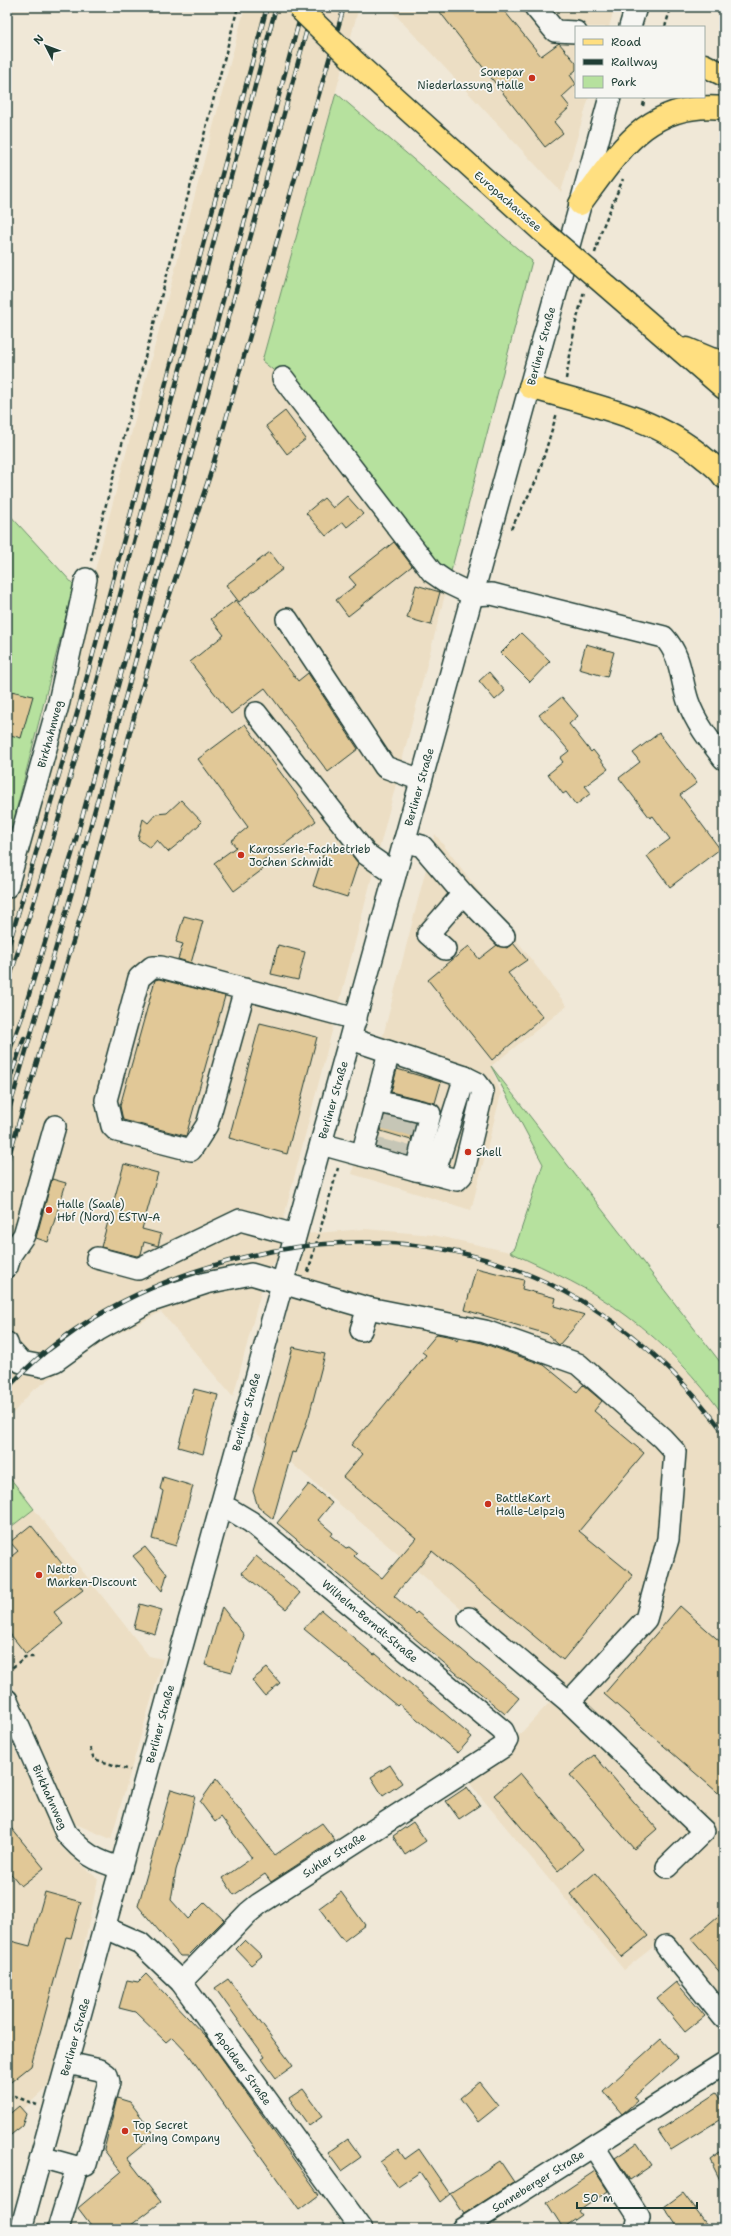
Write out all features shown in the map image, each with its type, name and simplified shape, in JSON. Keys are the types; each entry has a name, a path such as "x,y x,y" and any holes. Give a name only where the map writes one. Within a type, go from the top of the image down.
{"main road":[{"name":"Europachaussee","path":"298,7 355,62 592,275 724,388"},
{"path":"705,66 724,75"},
{"path":"580,204 617,154 644,128 666,115 684,109 704,106 724,108"},
{"path":"671,342 711,359 724,362"},
{"path":"530,387 650,423 688,444 720,471 724,477"}],"street":[{"path":"535,7 555,31 575,32"},
{"path":"630,26 636,7"},
{"name":"Berliner Straße","path":"21,2229 106,1928 121,1868 220,1507 351,1039 404,841 610,98"},
{"path":"283,378 432,572 448,583 473,595 492,594 664,637 674,648 688,700 696,718 724,759"},
{"name":"Birkhahnweg","path":"7,887 59,702 86,579"},
{"path":"287,619 385,767 421,780"},
{"path":"256,713 366,854 395,874"},
{"path":"404,841 422,846 463,894 504,936"},
{"path":"445,949 428,934 463,894"},
{"path":"245,989 207,1125 191,1150 117,1131 112,1126 106,1100 139,978 144,971 152,967 161,967 245,989 356,1019"},
{"path":"351,1039 465,1077 425,1172"},
{"path":"352,1152 376,1101 389,1052"},
{"path":"376,1101 430,1114 425,1172"},
{"path":"7,1267 11,1254 24,1235 55,1126"},
{"path":"321,1144 425,1172"},
{"path":"97,1258 138,1269 240,1220 295,1235"},
{"path":"7,1343 9,1349 21,1362 42,1366 55,1361 98,1330 148,1302 206,1283 251,1274 368,1308 485,1331 578,1364 662,1438 675,1452 668,1539 646,1619 569,1702"},
{"path":"361,1330 368,1308"},
{"name":"Wilhelm-Berndt-Straße","path":"220,1507 231,1510 251,1522 503,1731 507,1740 503,1746"},
{"path":"469,1618 569,1702 704,1831 667,1867"},
{"name":"Birkhahnweg","path":"7,1700 66,1833 79,1849 95,1859 121,1868"},
{"name":"Suhler Straße","path":"181,1982 248,1913 259,1904 503,1746"},
{"name":"Apoldaer Straße","path":"106,1928 140,1943 181,1982 361,2229"},
{"path":"666,1946 724,2018"},
{"path":"41,2157 77,2167 82,2167 86,2164 109,2082 108,2075 100,2070 67,2063"},
{"name":"Sonneberger Straße","path":"462,2229 594,2147 724,2063"},
{"name":"Sonneberger Straße","path":"594,2147 639,2217 636,2229"},
{"path":"58,2229 77,2167"}],"path":[{"path":"86,579 238,7"},
{"path":"665,26 671,7"},
{"path":"644,128 642,118 645,98"},
{"path":"508,535 537,479 570,363 575,326 592,275 602,229 626,172"},
{"path":"304,1290 315,1244 352,1152"},
{"path":"7,1672 25,1657 36,1656"},
{"path":"90,1748 94,1759 134,1772"},
{"path":"7,2097 14,2096 41,2107"}],"shaded area":[{"path":"245,7 359,7 262,361 283,378 448,583 279,1236 365,1229 433,1235 510,1252 574,1282 627,1315 659,1343 708,1393 724,1420 724,2008 662,1940 624,1970 466,1779 511,1744 559,1692 255,1432 301,1261 273,1263 263,1284 233,1397 161,1312 109,1338 32,1391 7,1420 7,900"},
{"path":"388,7 612,7 614,9 609,26 575,26 575,98 589,98 561,192"},
{"path":"435,834 567,1006 491,1066 501,1094 471,1210 352,1174 383,1036"},
{"path":"34,1509 149,1656 163,1659 111,1839 73,1823 7,1672 7,1530"},
{"path":"7,1734 63,1849 98,1879 56,2079 7,2124"}],"green space":[{"path":"336,93 532,261 448,583 283,378 262,361"},
{"path":"7,512 74,585 7,846"},
{"path":"491,1066 724,1367 724,1416 680,1362 654,1338 614,1306 555,1273 510,1252 515,1248 543,1164"},
{"path":"7,1474 34,1509 7,1530"}],"building":[{"name":"Sonepar Niederlassung Halle","path":"436,7 501,7 541,56 559,43 575,62 575,71 570,75 575,85 562,97 570,107 554,122 563,133 545,147"},
{"path":"285,411 306,439 287,454 266,426"},
{"path":"347,496 363,514 347,527 343,522 326,536 306,513 324,498 333,508"},
{"path":"394,542 412,566 348,616 336,600 356,585 349,577"},
{"path":"270,552 283,569 239,602 226,585"},
{"path":"416,585 440,592 431,625 407,618"},
{"path":"236,600 298,681 308,673 358,749 328,772 265,688 231,714 190,662 224,635 211,619"},
{"path":"521,633 550,661 530,682 501,653"},
{"path":"586,644 614,652 607,677 579,669"},
{"path":"489,672 505,691 495,700 479,681"},
{"path":"7,690 33,696 21,738 7,734"},
{"path":"562,697 578,716 569,724 591,752 593,750 608,769 585,786 591,793 576,805 566,792 563,794 548,774 563,762 560,758 569,751 539,715"},
{"path":"245,724 316,821 262,861 266,867 234,891 214,863 236,847 231,841 248,827 198,759"},
{"path":"659,733 697,783 680,795 720,849 670,887 647,856 670,839 653,816 650,818 619,778 640,762 633,753"},
{"path":"181,800 202,822 184,839 168,852 157,840 150,848 138,839 143,819 148,823 156,814 167,813"},
{"path":"326,846 351,854 358,863 347,897 313,886"},
{"path":"184,916 203,921 191,963 178,959 183,944 176,942"},
{"path":"513,943 527,960 508,973 543,1017 492,1060 428,980 469,946 479,959 497,945 507,948"},
{"path":"278,945 305,952 298,980 271,974"},
{"path":"159,979 225,996 186,1136 123,1120 120,1106 155,980"},
{"path":"260,1023 317,1037 287,1154 229,1138"},
{"path":"397,1069 441,1082 435,1103 391,1092"},
{"path":"385,1115 415,1123 411,1140 381,1131"},
{"path":"124,1164 158,1173 142,1229 161,1234 158,1246 144,1242 141,1254 137,1256 101,1247"},
{"name":"Halle (Saale) Hbf (Nord) ESTW-A","path":"52,1179 66,1183 48,1242 36,1238"},
{"path":"476,1268 524,1280 522,1289 556,1298 554,1306 585,1315 559,1345 547,1334 465,1310"},
{"name":"BattleKart Halle-Leipzig","path":"437,1334 452,1337 457,1341 459,1338 482,1343 544,1365 577,1392 583,1385 602,1401 594,1411 644,1453 579,1531 633,1575 563,1660 432,1551 394,1596 415,1614 417,1612 519,1698 505,1714 277,1523 309,1484 332,1503 318,1520 333,1533 331,1536 346,1548 349,1547 357,1553 354,1556 382,1578 416,1538 343,1477 362,1454 351,1445 426,1355 422,1352"},
{"path":"293,1347 325,1354 309,1416 296,1453 292,1452 273,1519 258,1507 253,1491"},
{"path":"194,1389 218,1395 203,1454 178,1447"},
{"path":"163,1477 193,1486 176,1546 152,1539 163,1491 160,1489"},
{"name":"Netto Marken-Discount","path":"31,1525 83,1590 54,1612 63,1624 26,1654 7,1630 7,1560 18,1551 10,1542"},
{"path":"145,1547 167,1574 162,1591 133,1556"},
{"path":"256,1556 300,1593 286,1609 242,1573"},
{"path":"140,1604 162,1610 155,1634 134,1628"},
{"path":"680,1606 724,1645 724,1798 604,1694"},
{"path":"222,1607 244,1635 232,1672 205,1665"},
{"path":"321,1610 374,1655 376,1654 472,1737 458,1753 399,1704 397,1706 304,1629"},
{"path":"267,1668 280,1683 265,1696 252,1680"},
{"path":"594,1755 657,1829 634,1849 570,1775"},
{"path":"390,1765 402,1783 383,1796 371,1777"},
{"path":"520,1773 583,1849 558,1871 494,1795"},
{"path":"216,1779 275,1855 322,1823 335,1840 271,1882 265,1874 234,1895 223,1878 252,1858 221,1817 215,1822 200,1802"},
{"path":"467,1787 480,1805 459,1819 446,1801"},
{"path":"171,1789 195,1796 185,1841 176,1870 171,1900 188,1919 205,1902 224,1920 188,1956 180,1956 138,1906"},
{"path":"413,1822 426,1841 405,1855 393,1836"},
{"path":"7,1823 44,1868 21,1886 7,1869"},
{"path":"595,1873 648,1936 622,1957 570,1894"},
{"path":"45,1892 81,1902 71,1938 66,1937 31,2066 7,2085 7,1940 30,1946"},
{"path":"341,1892 365,1925 344,1941 319,1908"},
{"path":"724,1911 724,1977 691,1939"},
{"path":"245,1940 262,1956 251,1965 236,1949"},
{"path":"146,1974 208,2039 319,2195 299,2210 189,2055 172,2037 166,2042 135,2012 119,2008 127,1980 138,1982"},
{"path":"228,1979 293,2066 276,2078 262,2059 265,2057 215,1988"},
{"path":"676,1982 705,2016 685,2032 657,1998"},
{"path":"661,2039 678,2058 634,2097 637,2101 622,2114 603,2091"},
{"path":"479,2082 498,2106 478,2122 460,2098"},
{"path":"303,2089 323,2116 309,2126 289,2098"},
{"path":"716,2093 724,2105 724,2117 671,2150 658,2131"},
{"path":"117,2098 130,2102 155,2135 127,2158 161,2202 126,2229 94,2229 78,2208 121,2172 104,2150"},
{"path":"19,2106 26,2114 22,2126 7,2138 7,2116"},
{"path":"348,2139 361,2157 341,2171 328,2153"},
{"path":"637,2143 652,2165 630,2180 615,2158"},
{"path":"398,2149 405,2159 419,2149 450,2194 440,2202 420,2172 398,2187 380,2162"},
{"path":"724,2150 724,2188 710,2160"},
{"path":"500,2161 514,2182 464,2214 450,2193"},
{"path":"595,2171 608,2191 579,2211 582,2215 563,2228 547,2203"},
{"path":"683,2193 710,2229 679,2229 664,2207"}],"tunnel":[{"path":"383,1161 398,1106"},
{"path":"397,1164 413,1110"}],"railway":[{"path":"7,951 78,710 267,7"},
{"path":"7,986 48,857 98,678 276,7"},
{"path":"7,1058 22,1017 72,854 303,7"},
{"path":"7,1117 82,857 313,7"},
{"path":"7,1162 87,895 161,621 210,475 344,7"},
{"path":"7,1087 24,1038"},
{"path":"7,1389 47,1350 92,1318 141,1293 193,1272 270,1252 345,1243 418,1246 487,1260 553,1286 615,1323 672,1372 724,1433"}],"place":[{"name":"Sonepar Niederlassung Halle","path":"532,78"},
{"name":"Karosserie-Fachbetrieb Jochen Schmidt","path":"241,855"},
{"name":"Shell","path":"468,1152"},
{"name":"Halle (Saale) Hbf (Nord) ESTW-A","path":"49,1210"},
{"name":"BattleKart Halle-Leipzig","path":"488,1504"},
{"name":"Netto Marken-Discount","path":"39,1575"},
{"name":"Top Secret Tuning Company","path":"125,2131"}]}
